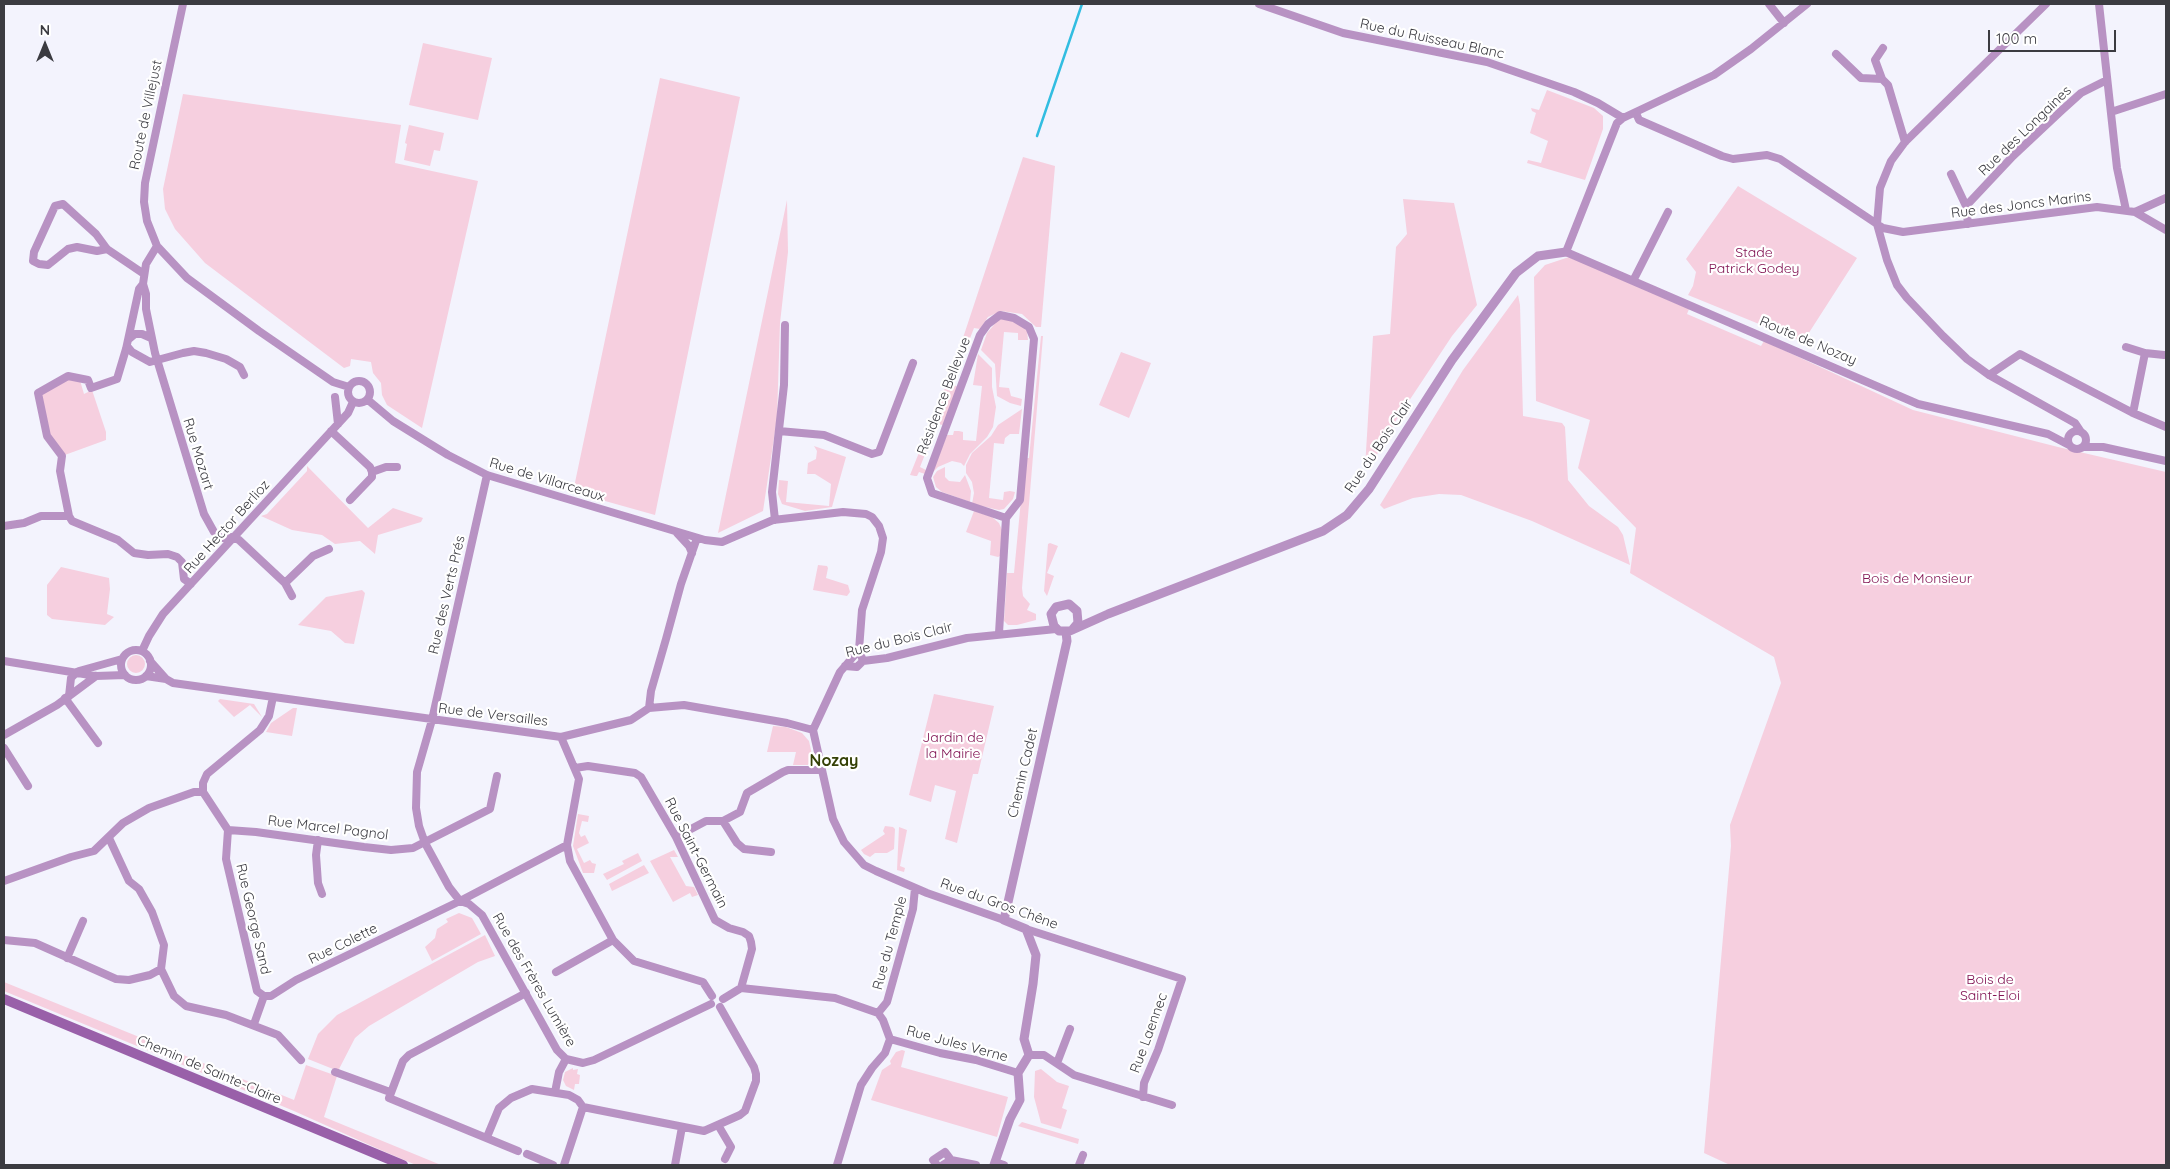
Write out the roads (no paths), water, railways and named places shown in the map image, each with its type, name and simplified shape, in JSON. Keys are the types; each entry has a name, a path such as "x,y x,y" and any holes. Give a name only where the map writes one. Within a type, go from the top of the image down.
{"main road":[{"name":"Chemin de Sainte-Claire","path":"4,1000 403,1165"}],"street":[{"name":"Route de Villejust","path":"157,246 147,221 144,202 145,183 183,4"},
{"name":"Rue du Ruisseau Blanc","path":"1259,4 1343,33 1487,62 1574,92 1623,118"},
{"path":"1769,4 1784,23"},
{"path":"1564,252 1612,131 1617,123 1623,118 1714,75 1807,4"},
{"path":"2046,4 1905,142 1891,161 1883,180 1878,199 1877,224 1892,274 1907,298 1950,343 1989,375 2067,420 2086,442 2082,447"},
{"path":"2099,4 2116,168 2126,210"},
{"path":"1883,48 1875,60 1882,79 1892,93 1905,142"},
{"path":"1836,54 1861,78 1882,79"},
{"name":"Rue des Longaines","path":"1966,206 2013,156 2081,93 2107,80"},
{"path":"2110,112 2166,94"},
{"name":"Rue des Joncs Marins","path":"1636,113 1639,120 1722,156 1732,158 1767,155 1780,158 1883,228 1903,232 2097,207 2135,212 2166,230"},
{"path":"1951,174 1966,206 1968,224"},
{"path":"2135,212 2166,198"},
{"path":"107,250 97,251 77,247 68,249 48,265 38,264 33,260 34,252 55,206 63,204 96,234 107,250 144,274"},
{"path":"1633,281 1668,212"},
{"path":"157,246 187,278 259,331 333,382 349,387"},
{"name":"Rue Mozart","path":"157,246 146,264 143,284 152,342 204,514 214,532 221,538 232,537"},
{"name":"Route de Nozay","path":"1564,252 1918,404 2048,434 2069,445"},
{"name":"Rue du Bois Clair","path":"1070,630 1323,531 1347,515 1370,489 1452,360 1513,277 1524,265 1538,256 1564,252"},
{"name":"Rue Mozart","path":"69,516 60,471 62,456 47,436 38,393 48,386 72,375 88,380 91,388 117,379 129,345 139,290 143,284"},
{"name":"Résidence Bellevue","path":"1000,315 1014,318 1029,327 1034,339 1020,500 1006,518 932,493 927,478 980,335 988,324 1000,315"},
{"path":"775,520 772,492 784,385 785,325"},
{"path":"135,334 142,334 152,342 151,352 147,355 129,345 135,334"},
{"path":"129,345 150,362 194,351 226,359 240,367 244,374"},
{"path":"2126,347 2146,353 2164,355"},
{"path":"2133,413 2146,353"},
{"path":"1989,375 2020,354 2133,413 2166,427"},
{"path":"779,431 824,435 872,454 879,452 913,364"},
{"path":"357,381 367,384 371,390 368,400 359,404 353,402 349,397 349,387 357,381"},
{"path":"335,397 338,424"},
{"name":"Rue de Villarceaux","path":"368,400 393,421 448,455 487,475 698,538 722,542 775,520 843,512 858,512 872,518 879,526 883,538 881,552 862,610 859,650"},
{"name":"Rue Hector Berlioz","path":"142,651 148,636 163,614 348,413 353,402"},
{"path":"331,431 370,467 372,472 372,477 350,500"},
{"path":"2077,433 2068,438 2069,445 2076,449 2082,447 2103,447 2166,460"},
{"path":"2077,433 2103,447"},
{"name":"Route de Nozay","path":"2048,434 2077,433"},
{"path":"372,472 386,467 397,467"},
{"name":"Rue des Verts Prés","path":"432,720 487,475"},
{"path":"4,526 24,523 41,516 69,516 72,521 118,540 134,552 148,555 168,554 177,557 182,562 184,579 191,584"},
{"path":"999,634 1006,518"},
{"path":"677,533 692,553"},
{"path":"232,537 239,540 285,583 292,596"},
{"path":"649,708 651,692 681,584 698,538"},
{"path":"285,583 312,556 329,549"},
{"path":"1040,629 1051,619 1053,610 1064,603 1072,605 1079,614 1078,623 1070,630 1056,629 1051,619"},
{"name":"Rue du Bois Clair","path":"1079,614 1092,616 1108,614"},
{"name":"Rue du Bois Clair","path":"812,730 830,690 845,666 857,667 863,661 887,658 967,638 1040,629 1056,629"},
{"name":"Chemin Cadet","path":"1004,920 1070,630"},
{"path":"845,666 859,650 863,661"},
{"path":"98,743 67,697 71,678 76,672 122,659 130,651 142,651 166,679"},
{"path":"122,659 121,668 125,675"},
{"path":"4,661 96,676 125,675 138,680 146,676 150,669 150,661"},
{"path":"4,734 57,705 96,676"},
{"name":"Rue de Versailles","path":"146,676 166,679 173,683 561,738 631,720 649,708 691,706 812,730"},
{"path":"228,830 203,792 203,783 207,774 260,730 269,716 273,697"},
{"name":"Rue des Frères Lumière","path":"432,720 416,772 415,790 419,826 425,843 449,887 460,901 469,904 482,915 557,1050 566,1059 584,1063 594,1060 711,1000"},
{"path":"676,838 706,821 724,821 740,812 747,793 783,772 788,770 822,770 812,730"},
{"path":"561,738 579,779 567,845 570,861 613,940 634,961 703,982 714,1008 741,988 834,998 878,1013 890,1039 885,1053 861,1085 837,1165"},
{"path":"4,748 28,786"},
{"name":"Rue Saint-Germain","path":"575,768 588,766 635,773 642,777 676,838 715,920 729,928 743,932 752,942 752,949 741,988"},
{"name":"Rue du Gros Chêne","path":"822,770 833,819 844,842 864,865 916,888 1026,929 1182,979"},
{"name":"Rue Marcel Pagnol","path":"228,830 391,850 413,848 490,809 497,776"},
{"path":"4,881 71,857 94,851 123,823 149,808 194,792 203,792"},
{"path":"724,821 737,843 744,849 771,852"},
{"name":"Rue George Sand","path":"228,830 226,859 258,991 264,996"},
{"path":"109,838 129,881 139,890 152,912 164,945 161,969 174,996 186,1006 226,1015 278,1034 301,1060"},
{"path":"318,840 316,855 318,883 322,894"},
{"path":"460,901 567,845"},
{"name":"Rue du Temple","path":"878,1013 887,1002 913,909 916,888"},
{"name":"Rue Colette","path":"264,996 271,996 296,980 460,901"},
{"path":"67,958 83,921"},
{"path":"998,1164 1010,1119 1020,1100 1018,1073 1029,1055 1024,1039 1036,955 1026,929"},
{"path":"4,940 35,943 116,979 129,980 150,975 161,969"},
{"path":"556,972 613,940"},
{"name":"Rue Laennec","path":"1143,1097 1144,1083 1158,1050 1182,979"},
{"path":"390,1095 403,1061 409,1055 526,993"},
{"path":"487,1137 499,1108 511,1098 532,1089 555,1092 578,1100 583,1107 704,1131 740,1115 745,1111 756,1081 754,1067 718,995 711,1000"},
{"path":"254,1024 264,996"},
{"path":"1057,1063 1070,1029"},
{"name":"Rue Jules Verne","path":"890,1039 940,1053 976,1060 1018,1073"},
{"name":"Rue Laennec","path":"1029,1055 1044,1055 1074,1075 1172,1106"},
{"path":"555,1092 559,1072 566,1059"},
{"path":"335,1072 518,1151"},
{"path":"564,1165 583,1107"},
{"path":"718,1125 731,1147 725,1159"},
{"path":"675,1165 682,1127"},
{"path":"937,1165 933,1160 945,1152 951,1160 976,1165"},
{"path":"527,1154 553,1165"},
{"path":"1079,1165 1083,1155"},
{"path":"943,1165 951,1160"}],"waterway":[{"path":"1037,136 1082,4"}],"district":[{"name":"Nozay","path":"834,761"}],"park label":[{"name":"Stade Patrick Godey","path":"1754,262"},
{"name":"Bois de Monsieur","path":"1917,579"},
{"name":"Jardin de la Mairie","path":"953,746"},
{"name":"Bois de Saint-Eloi","path":"1990,988"}]}
